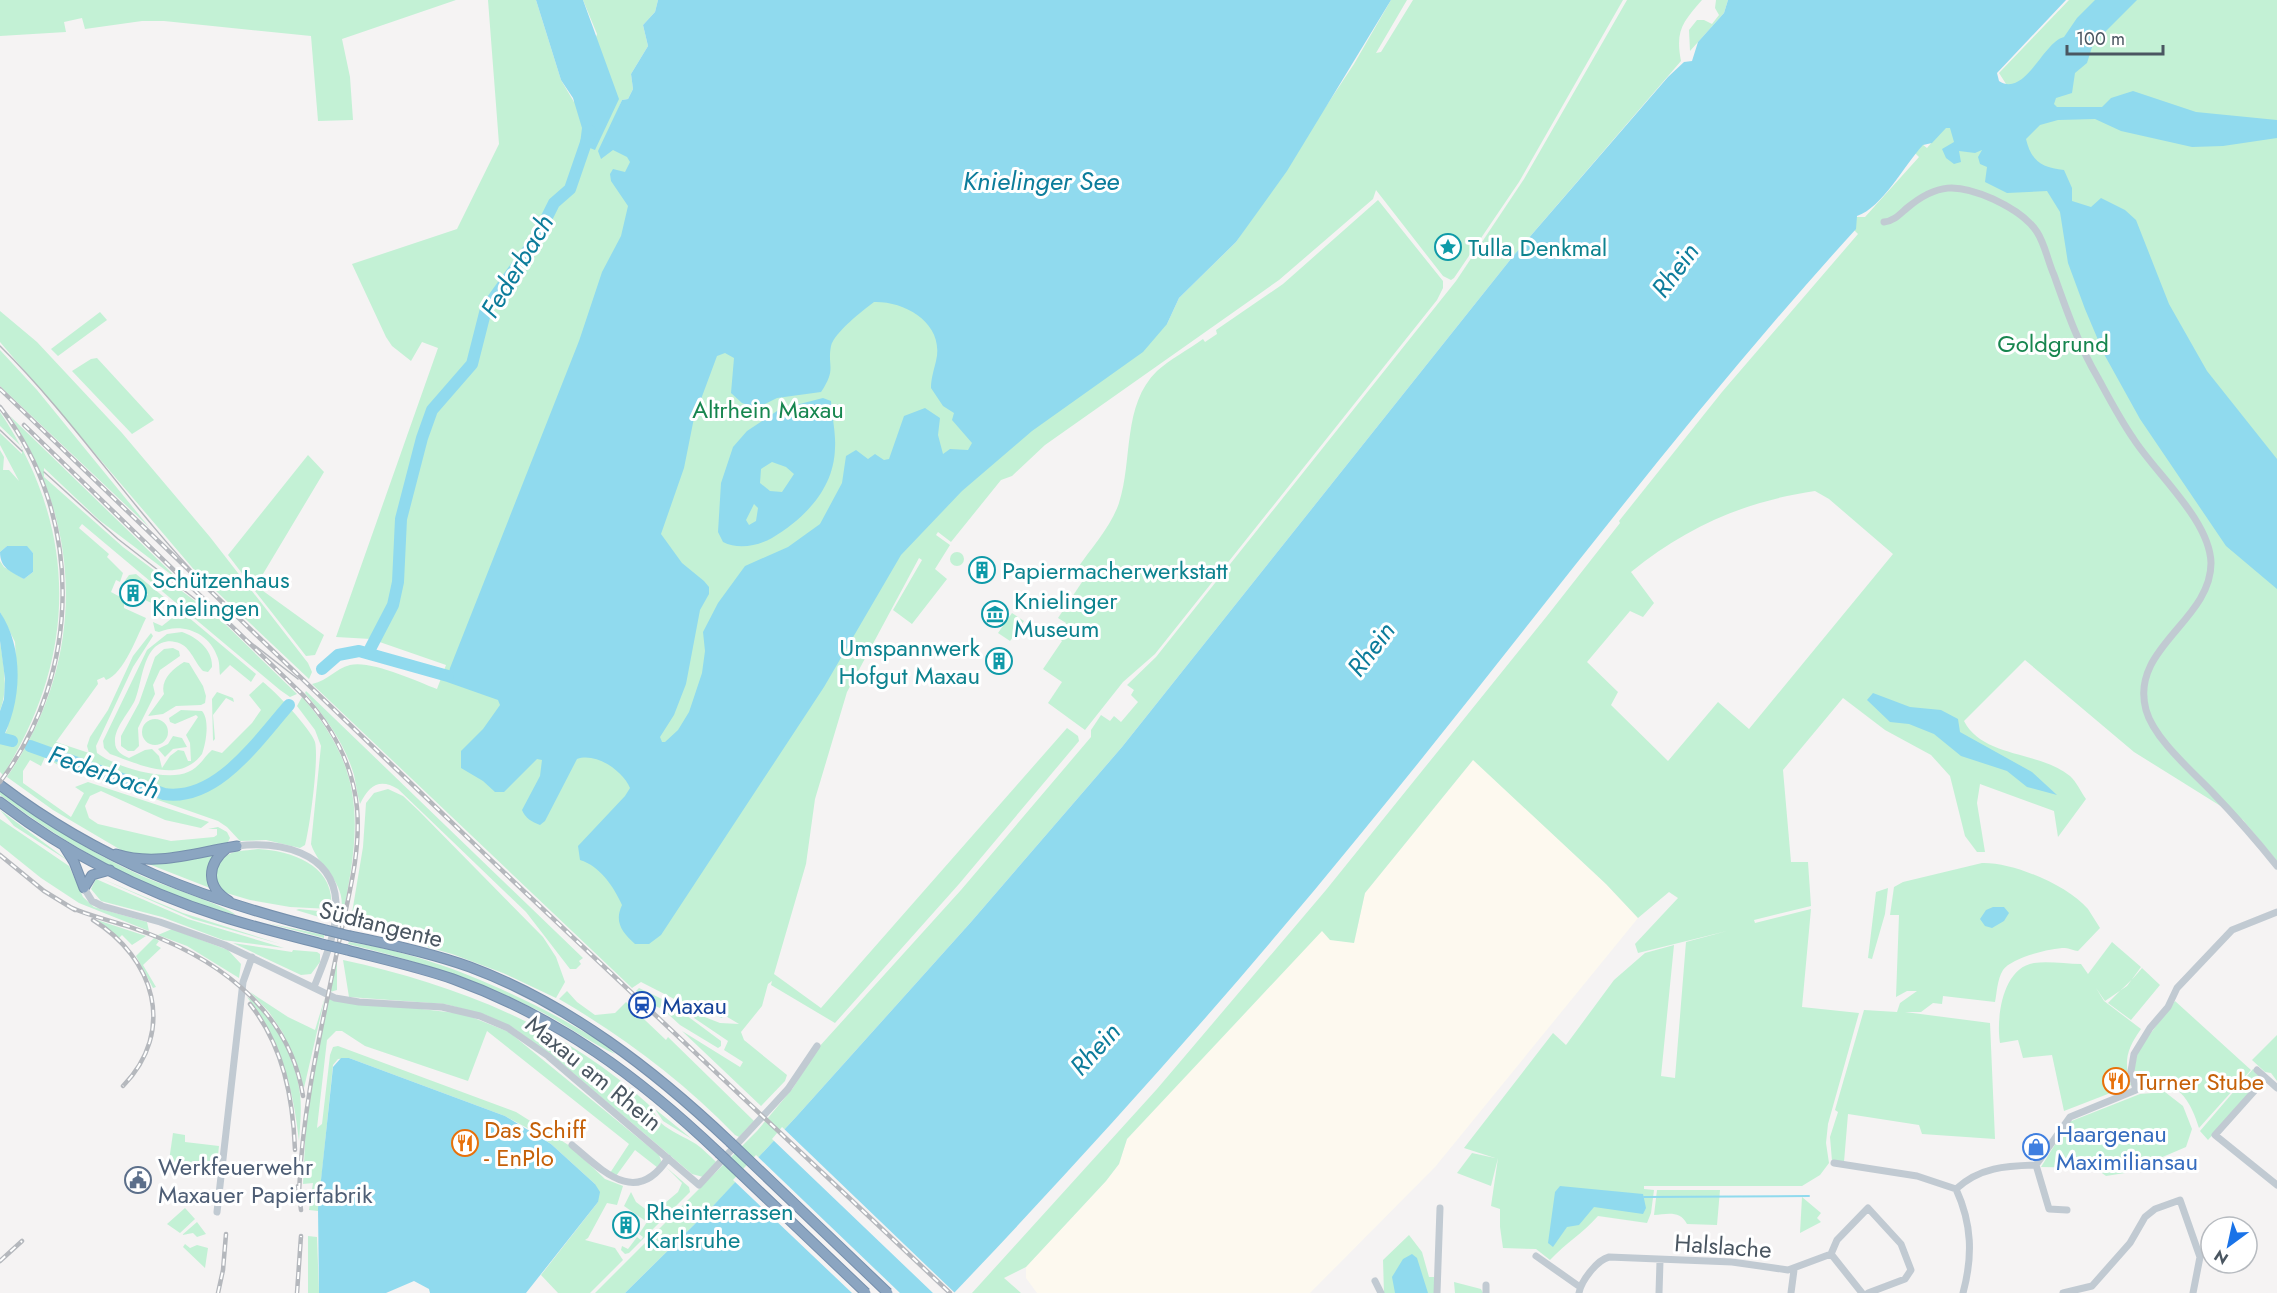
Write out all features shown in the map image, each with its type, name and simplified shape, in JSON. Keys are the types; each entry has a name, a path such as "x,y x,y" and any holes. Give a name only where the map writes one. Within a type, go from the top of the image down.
{"highway":[{"name":"Südtangente","path":"0,785 93,846 171,884 244,909 418,951 471,968 568,1016 641,1063 730,1142 888,1293"},
{"name":"Südtangente","path":"0,802 62,844 110,870 218,916 451,979 501,998 542,1019 586,1044 631,1074 719,1152 866,1293"},
{"path":"62,844 74,862 84,888"},
{"path":"93,846 131,858 148,860 164,860 237,846"},
{"path":"227,848 212,865 211,880 218,893 244,909"},
{"path":"84,888 92,875 110,870"}],"street":[{"path":"1884,222 1893,219 1931,190 1950,188 1997,201 2020,216 2037,232 2095,373 2133,440 2192,516 2209,552 2210,573 2201,596 2158,651 2150,666 2145,680 2146,710 2159,735 2245,827 2277,866"},
{"path":"237,846 266,844 296,850 318,864 331,881 336,910 326,958 314,987"},
{"name":"Maxau am Rhein","path":"84,888 92,901 102,906 160,922 252,957 335,998 442,1006 466,1011 508,1028 548,1056 699,1185 768,1113 817,1046"},
{"path":"2036,1165 2070,1117 2136,1090 2131,1071 2138,1046 2168,1006 2177,988 2201,960 2232,930 2277,912"},
{"path":"217,1212 243,983 252,957"},
{"path":"2257,1070 2277,1088"},
{"path":"2266,1078 2215,1135 2277,1185"},
{"path":"572,1145 606,1175 626,1182 653,1175 668,1158"},
{"path":"1834,1163 1917,1176 1956,1189"},
{"path":"1956,1189 1965,1180 1991,1168 2036,1165"},
{"path":"2036,1165 2049,1209 2067,1210"},
{"path":"1956,1189 1963,1209 1971,1254 1963,1293"},
{"path":"2062,1293 2092,1286 2130,1243 2145,1217 2155,1209 2180,1200 2200,1257 2193,1293"},
{"path":"1437,1293 1440,1208"},
{"path":"1862,1293 1831,1254 1837,1240 1868,1208 1901,1244 1911,1270 1905,1279 1868,1293"},
{"name":"Halslache","path":"1579,1290 1604,1258 1616,1256 1660,1261 1732,1262 1794,1270 1831,1254"},
{"path":"1536,1256 1579,1290"},
{"path":"1659,1293 1660,1261"},
{"path":"1791,1293 1794,1270"},
{"path":"1375,1281 1381,1293"}],"shaded area":[{"path":"1474,759 1606,884 1638,918 1435,1167 1310,1293 1037,1293 1026,1278 1026,1267 1106,1181 1119,1164 1127,1139 1322,930 1354,943 1365,893"}],"green space":[{"path":"0,0 456,0 342,39 350,77 353,120 318,121 311,36 164,21 142,21 85,29 82,18 64,22 66,32 0,36"},
{"name":"Altrhein Maxau","path":"488,0 536,0 561,80 574,102 597,34 583,0 658,0 655,12 643,25 648,46 631,74 633,89 628,99 622,100 614,119 1167,324 1179,298 1236,242 1354,64 1391,0 1407,0 1376,53 1381,52 1413,0 1623,0 1519,182 1454,278 1451,280 1443,276 1376,190 1373,199 1279,280 1045,445 1012,476 1001,480 951,542 938,532 936,535 950,545 935,569 947,579 912,624 893,610 922,560 919,558 847,692 815,799 806,864 774,974 821,1008 1067,728 1078,736 1079,741 959,884 835,1023 771,985 772,981 768,984 762,1006 741,1032 744,1040 787,1075 785,1081 761,1106 682,1031 740,1067 743,1062 724,1050 728,1041 694,1018 697,1014 720,1023 739,1024 724,1015 722,1018 682,1003 641,982 632,988 312,684 345,667 359,664 394,672 437,689 446,665 371,639 336,637 438,348 422,342 411,361 392,346 352,264 457,229 499,144"},
{"path":"1627,0 1702,0 1682,27 1679,41 1681,61 1514,255 1122,747 971,922 717,1202 625,1293 595,1293 757,1131 793,1088 818,1048 961,890 1091,737 1091,730 1101,715 1110,721 1114,716 1121,722 1138,702 1131,695 1134,690 1127,685 1156,657 1456,281 1524,179"},
{"path":"1716,0 1728,0 1724,13 1690,51 1689,30 1697,20 1704,20 1712,24 1719,15 1715,8"},
{"name":"Goldgrund","path":"2069,0 2277,0 2277,861 2243,820 2134,752 2025,660 1964,721 1984,742 2043,762 2070,776 2086,799 2058,837 2054,811 1980,784 1977,803 1985,852 1977,852 1965,836 1950,776 1931,755 1885,730 1843,698 1783,770 1791,862 1808,862 1811,906 1754,920 1755,923 1811,909 1802,1007 1859,1013 1828,1124 1826,1143 1829,1163 1820,1175 1802,1186 1644,1186 1644,1189 1654,1190 1651,1213 1647,1223 1598,1216 1550,1260 1536,1249 1503,1248 1500,1209 1491,1206 1498,1158 1491,1186 1457,1173 1472,1153 1495,1158 1464,1148 1553,1033 1566,1045 1614,980 1645,953 1674,945 1661,1076 1675,1078 1686,942 1727,931 1638,953 1635,944 1678,898 1669,892 1638,918 1606,884 1473,760 1365,893 1354,943 1330,940 1322,931 1127,1139 1119,1164 1106,1181 1026,1267 1004,1278 1021,1293 972,1293 1157,1089 1326,890 1547,616 1722,392 1858,234 1854,230 1854,217 1865,217 1919,157 1914,152 1922,144 1927,148 1948,123 2008,87 1999,73","holes":["1815,491 1829,499 1893,554 1749,729 1718,702 1668,761 1611,705 1618,692 1587,662 1630,611 1643,617 1654,603 1631,572 1695,529 1741,509"]},
{"path":"1378,200 1443,281 1443,288 1437,300 1155,654 1123,682 1085,730 1048,703 1062,682 1043,669 1062,641 1057,636 1066,623 1058,618 1086,576 1077,569 1106,529 1119,503 1133,416 1146,385 1168,362 1203,339 1205,342 1217,334 1216,330 1283,284"},
{"path":"0,311 37,342 122,433 210,537 308,663 312,672 309,679 196,572 0,342"},
{"path":"100,312 107,320 58,356 51,349"},
{"path":"0,350 37,390 149,527 0,386"},
{"path":"97,358 154,420 132,434 72,371 91,359"},
{"path":"0,412 18,444 0,426"},
{"path":"10,416 181,582 99,520 44,468 44,477 123,547 222,621 297,694 290,697 280,690 82,524 79,528 109,554 107,557 123,573 120,582 116,580 111,592 124,599 124,608 146,618 130,653 119,670 106,680 104,677 97,680 98,684 56,742 89,753 87,746 90,737 108,710 133,656 151,633 153,636 133,667 96,746 97,753 141,772 179,775 188,772 212,750 222,753 252,723 261,710 249,695 263,682 300,720 315,742 313,793 305,845 300,848 266,840 240,841 218,821 58,765 45,757 41,766 30,760 23,771 23,783 71,817 84,793 75,787 88,782 209,822 201,828 165,820 101,791 90,796 85,806 89,818 98,824 171,841 214,837 217,835 217,829 208,829 218,827 227,832 230,838 227,844 163,856 126,853 53,810 7,777 32,734 51,689 62,643 66,597 63,551 52,505 35,460"},
{"path":"0,433 22,454 22,450 44,501 55,547 59,593 56,639 45,685 28,730 3,775 0,772 0,743 7,730 17,679 15,642 0,612 0,561 4,567 24,579 33,572 33,553 26,546 7,546 0,552 0,450 4,457 3,470 9,470 19,481 0,445"},
{"path":"308,455 324,472 254,589 228,555"},
{"path":"957,552 962,554 964,559 962,564 957,566 952,564 950,559 952,554"},
{"path":"136,574 165,598 160,607 145,600 148,594 124,582 129,575"},
{"path":"259,588 324,635 315,655 306,656 255,591"},
{"path":"181,611 256,674 251,682 230,665 220,675 219,661 213,648 201,635 176,628 155,631 153,622 162,626"},
{"path":"1012,613 1024,621 1010,641 998,633"},
{"path":"182,632 203,645 210,655 212,667 208,672 203,671 180,643 172,641 156,646 144,666 135,700 117,731 115,745 119,752 129,758 152,749 159,756 162,768 170,756 178,750 184,751 188,761 191,761 190,743 186,735 198,717 196,715 175,724 170,722 169,718 181,710 202,711 207,726 202,754 193,763 170,770 146,767 110,754 104,748 103,741 147,650 167,634"},
{"path":"0,641 5,685 0,711"},
{"path":"173,648 179,651 180,656 160,670 153,685 155,694 138,728 139,746 134,751 128,751 121,746 121,736 139,703 155,657 164,649"},
{"path":"184,662 189,663 203,686 206,696 205,703 176,706 163,714 148,716 164,694 165,680 175,668"},
{"path":"306,691 583,958 576,969 570,969 526,912 398,789 386,784 376,785 367,792 360,804 354,775 346,753 327,722 305,693"},
{"path":"217,692 233,698 234,702 226,698 213,715 215,739 213,741 212,699"},
{"path":"302,697 324,725 339,751 349,778 354,804 355,831 352,860 341,924 338,923 342,909 338,888 315,854 311,844 321,746 315,730 297,706"},
{"path":"155,719 164,723 168,732 164,741 155,745 146,741 142,732 146,723"},
{"path":"173,736 182,738 187,747 173,749 165,757 158,749 168,744"},
{"path":"388,789 403,796 419,811 543,937 556,957 565,982 556,998 503,973 452,954 350,925 363,847 366,803 374,793"},
{"path":"0,790 51,826 105,858 236,915 173,894 112,867 54,833 0,795"},
{"path":"0,810 70,862 14,826"},
{"path":"0,819 69,866 83,897 94,907 147,922 149,931 79,903 41,878 0,845"},
{"path":"258,849 285,853 310,864 327,882 331,894 331,909 290,907 250,900 223,892 215,878 224,857 235,852"},
{"path":"217,851 208,868 210,888 146,863"},
{"path":"1982,863 2009,866 2053,884 2079,900 2088,909 2100,928 2078,951 2065,948 2031,954 2007,966 1997,986 1995,1002 1943,996 1942,1004 1933,1003 1921,1012 1905,1012 1990,1023 1995,1139 1922,1134 1919,1125 1848,1114 1844,1162 1832,1161 1830,1137 1838,1112 1835,1110 1864,1010 1897,1012 1900,1003 1917,991 1907,991 1896,997 1899,915 1890,915 1894,887 1903,882"},
{"path":"100,878 183,913 280,944 193,919"},
{"path":"96,879 188,919 284,948 223,940 162,917 101,901 91,889"},
{"path":"1888,888 1885,914 1872,959 1868,958 1876,892"},
{"path":"296,910 331,914 329,920"},
{"path":"97,920 146,936 132,945 122,935 119,938"},
{"path":"267,923 324,935 324,938"},
{"path":"172,929 228,950 241,964 239,978 187,946 158,935"},
{"path":"154,938 159,941 156,945 161,948 143,965 156,987 153,988 136,956"},
{"path":"349,942 433,962 487,983 565,1021 598,1040 615,1054 545,1014 490,988 420,964 348,944"},
{"path":"2112,942 2141,967 2127,986 2105,1001 2096,988 2104,1001 2141,1029 2132,1043 2128,1056 2127,1069 2131,1085 2064,1111 2052,1055 2023,1058 2018,1040 2000,1043 1999,1021 2003,996 2015,974 2023,967 2034,963 2081,964 2088,974"},
{"path":"233,943 292,952 293,950 317,952 320,954 320,962 311,974 301,975"},
{"path":"337,958 337,990 330,992"},
{"path":"343,960 426,982 466,996 543,1030 615,1076 648,1104 661,1123 696,1144 716,1162 703,1177 692,1174 574,1074 515,1029 486,1015 445,1004 349,997"},
{"path":"2142,968 2160,985 2131,1020 2108,1003"},
{"path":"639,988 664,1000 660,1008 650,1004 636,991"},
{"path":"567,991 577,1002 595,1015 615,1013 626,1002 666,1040 668,1037 754,1121 739,1137 735,1135 695,1096 630,1044 559,999"},
{"path":"250,992 288,1017 315,1030 325,997 304,1088 283,1033 269,1012"},
{"path":"247,997 267,1015 283,1039 289,1053 300,1094 299,1141 284,1065 269,1030"},
{"path":"328,998 464,1014 509,1032 659,1155 662,1163 658,1168 635,1150 616,1176 610,1173 629,1144 487,1031 468,1081 365,1046 342,1031 336,1031 327,1040 317,1128 322,1124 330,1055 333,1047 338,1046 516,1112 570,1146 605,1179 623,1186 617,1205 607,1203 585,1240 615,1248 623,1260 590,1293 558,1293 541,1275 598,1202 595,1184 551,1144 505,1116 349,1058 338,1059 333,1065 318,1211 309,1210 313,1183 303,1184 307,1101"},
{"path":"667,1001 721,1041 721,1046 718,1048 680,1025 668,1014 666,1016 662,1012"},
{"path":"2175,1001 2251,1070 2199,1128 2191,1108 2180,1092 2164,1084 2142,1086 2134,1070 2138,1050"},
{"path":"2277,1035 2277,1081 2271,1073 2265,1072 2252,1060"},
{"path":"2253,1069 2263,1078 2208,1140 2200,1131"},
{"path":"2165,1092 2183,1106 2192,1129 2186,1147 2125,1173 2106,1176 2095,1168 2041,1167 2069,1122 2140,1094"},
{"path":"655,1109 692,1139 663,1121"},
{"path":"173,1133 185,1135 185,1142 219,1146 216,1174 168,1168"},
{"path":"666,1167 689,1187 690,1192 629,1253 625,1254 621,1250 622,1246 628,1249 637,1237 641,1240 643,1237 639,1234 647,1222 624,1206 631,1192 636,1202 652,1214 678,1192 682,1183"},
{"path":"1657,1190 1720,1190 1717,1225 1687,1224 1681,1217 1673,1214 1654,1215"},
{"path":"1802,1197 1821,1213 1817,1218 1821,1222 1800,1233"},
{"path":"185,1208 195,1219 180,1233 167,1224"},
{"path":"197,1222 206,1234 197,1237 193,1233 182,1235"},
{"path":"1409,1235 1422,1252 1429,1277 1434,1277 1434,1293 1384,1293 1383,1260"},
{"path":"308,1236 317,1237 319,1293 308,1293"},
{"path":"185,1244 190,1248 197,1245 208,1248 205,1268 183,1247"},
{"path":"1454,1282 1481,1289 1483,1293 1455,1293"}],"water":[{"path":"536,0 583,0 619,99 595,150 580,144 582,128 573,98 561,80"},
{"name":"Knielinger See","path":"658,0 1391,0 1287,171 1236,242 1179,298 1167,324 1143,352 1032,431 962,491 901,555 824,687 661,935 649,944 635,944 626,935 619,922 622,905 615,891 600,872 580,860 578,846 630,788 621,775 608,764 592,758 577,759 545,821 540,825 532,821 522,810 540,776 542,760 537,759 504,792 495,792 483,781 461,768 461,751 483,729 500,705 498,700 447,682 450,668 579,341 602,272 621,236 628,206 611,181 610,174 613,169 625,172 630,162 627,157 613,150 601,159 598,151 622,100 628,99 633,89 631,74 648,46 643,25 655,12","holes":["874,302 910,310 929,326 935,336 937,348 931,388 943,406 954,413 952,420 972,443 968,450 950,449 943,454 938,435 940,418 925,408 904,416 889,459 884,460 875,454 868,459 856,450 846,456 842,483 820,524 788,547 745,566 718,603 703,632 705,651 702,673 689,712 678,730 662,742 660,737 674,715 686,684 700,610 709,594 709,587 682,563 661,534 684,468 694,418 717,356 725,353 734,358 731,393 742,403 757,408 777,398 821,392 829,378 831,346 837,335"]},
{"name":"Rhein","path":"1728,0 2066,0 1997,73 1999,81 2008,84 2017,82 2025,76 2056,41 2064,37 2077,18 2095,0 2137,0 2093,44 2087,63 2075,73 2072,93 2056,98 2054,104 2057,107 2102,107 2111,98 2133,91 2196,112 2277,120 2277,138 2223,146 2192,147 2121,131 2095,119 2058,120 2040,125 2026,139 2034,158 2049,167 2064,170 2072,188 2072,201 2091,207 2101,198 2125,210 2136,220 2169,304 2207,371 2277,459 2277,589 2226,546 2140,419 2104,354 2085,309 2068,263 2060,212 2047,191 2007,193 1985,182 1987,167 1980,164 1978,157 1982,150 1975,153 1959,151 1961,162 1954,164 1946,158 1942,149 1954,142 1950,128 1946,128 1932,143 1923,145 1893,185 1875,204 1857,216 1856,229 1727,377 1421,760 1261,953 1110,1125 954,1293 625,1293 712,1207 796,1117 971,922 1122,747 1514,255 1668,77 1684,62 1692,61 1698,42 1724,13"},
{"path":"823,398 831,401 835,442 829,477 816,501 806,512 772,538 754,545 735,546 723,542 718,532 721,483 733,447 747,431 780,409","holes":["772,462 786,467 794,474 782,492 770,491 760,483 761,469","754,504 758,508 756,521 749,525 746,520"]},
{"path":"7,546 27,546 33,553 33,572 24,579 4,566 0,552"},
{"path":"0,612 14,643 18,677 13,712 0,743 0,711 4,699 5,679 0,641"},
{"path":"1873,693 1910,707 1941,710 1958,719 1960,732 2032,772 2057,795 2027,787 2007,771 1961,756 1934,734 1909,724 1890,722 1867,700"},
{"path":"1993,907 2004,907 2009,913 2004,921 1992,928 1985,926 1980,919 1986,910"},
{"path":"341,1058 349,1058 505,1116 551,1144 595,1184 600,1192 598,1202 526,1293 430,1293 429,1289 414,1281 386,1293 319,1293 318,1208 333,1067"},
{"path":"1560,1186 1643,1194 1646,1208 1643,1214 1594,1207 1579,1225 1567,1227 1553,1247 1548,1243 1555,1192"},
{"path":"1412,1254 1417,1258 1428,1293 1395,1293 1392,1277 1403,1259"}],"pier":[{"path":"782,1127 955,1293 933,1293 772,1139"},
{"path":"756,1155 900,1293 852,1293 733,1180"}],"waterway":[{"name":"Federbach","path":"368,653 393,605 398,582 401,519 422,438 432,410 472,364 486,309 536,239 554,203 570,189 590,131"},
{"path":"322,669 338,655 359,651 448,676"},
{"name":"Federbach","path":"30,746 164,794 183,794 219,779 235,766 289,705"},
{"name":"Federbach","path":"0,738 12,741"},
{"path":"1644,1197 1809,1196"}],"tram line":[{"path":"0,346 53,403 151,524 203,582"},
{"path":"0,430 22,451"},
{"path":"44,472 118,539 298,679"}],"railway":[{"path":"0,389 491,860 950,1293"},
{"path":"0,407 28,450 47,496 59,545 63,594 58,644 47,693 27,739 0,782"},
{"path":"24,425 303,695 332,733 346,762 355,792 357,842 350,892 308,1098 299,1193"},
{"path":"0,855 44,891 75,910"},
{"path":"70,907 160,938 217,969 242,988 263,1010 281,1035 295,1064 303,1096"},
{"path":"93,920 114,936 131,954 144,974 151,996 153,1019 150,1042 140,1064 123,1086"},
{"path":"250,1004 271,1037 284,1073 292,1111 295,1150"},
{"path":"298,1186 301,1210"},
{"path":"218,1293 223,1270 226,1234"},
{"path":"297,1293 301,1236"},
{"path":"0,1261 22,1241"}],"place":[{"name":"Tulla Denkmal","path":"1448,247"},
{"name":"Papiermacherwerkstatt","path":"982,570"},
{"name":"Schützenhaus Knielingen","path":"133,593"},
{"name":"Knielinger Museum","path":"995,614"},
{"name":"Umspannwerk Hofgut Maxau","path":"999,661"},
{"name":"Maxau","path":"642,1005"},
{"name":"Turner Stube","path":"2116,1081"},
{"name":"Das Schiff - EnPlo","path":"465,1143"},
{"name":"Haargenau Maximiliansau","path":"2036,1147"},
{"name":"Werkfeuerwehr Maxauer Papierfabrik","path":"138,1180"},
{"name":"Rheinterrassen Karlsruhe","path":"626,1225"}]}
